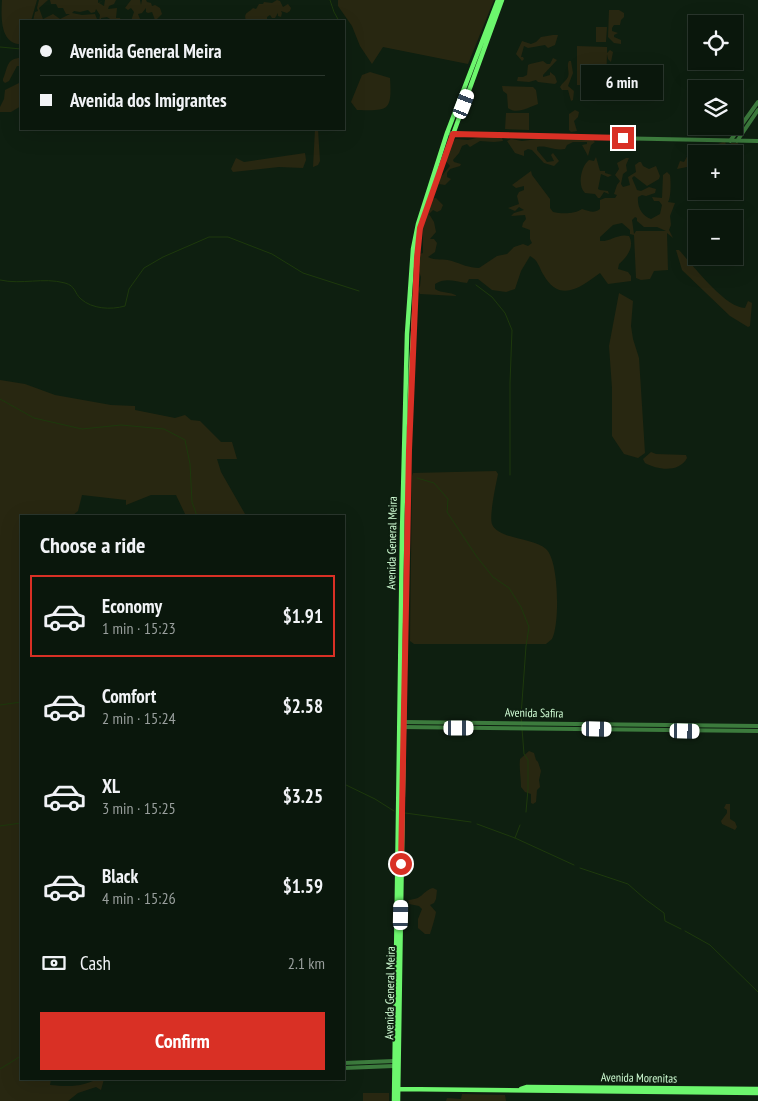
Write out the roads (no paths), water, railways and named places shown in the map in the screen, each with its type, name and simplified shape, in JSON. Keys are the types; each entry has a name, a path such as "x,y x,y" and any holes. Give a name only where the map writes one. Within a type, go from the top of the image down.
{"main road":[{"name":"Avenida General Meira","path":"394,1101 396,1089 401,725 413,249 418,224 438,170 468,77 498,0"},
{"name":"Avenida General Meira","path":"450,134 474,78 502,0"},
{"path":"468,77 474,78"},
{"name":"Avenida Morenitas","path":"520,1089 526,1087 758,1089"},
{"name":"Avenida General Meira","path":"396,1089 398,1101"},
{"name":"Avenida Morenitas","path":"396,1089 520,1089 565,1092 758,1094"}],"street":[{"path":"730,141 758,102"},
{"path":"737,141 758,110"},
{"path":"450,134 758,141"},
{"name":"Avenida Safira","path":"401,725 756,726"},
{"name":"Avenida Safira","path":"525,726 756,731"},
{"path":"756,726 756,731"},
{"path":"345,1064 396,1063"},
{"path":"345,1068 396,1063"}],"waterway":[{"path":"330,0 338,20"},
{"path":"0,47 20,49"},
{"path":"0,280 16,282 57,281 71,286 81,299 91,305 102,308 120,307 125,306 129,289 144,268 163,257 209,237 228,237 272,254 303,273 359,291"},
{"path":"476,285 492,297 505,313 512,330 510,475"},
{"path":"0,399 34,418 82,429 121,425 164,429 185,440 190,464 192,502 197,515"},
{"path":"417,478 434,483 448,499 447,512 477,557 493,577 509,588 521,607 529,627 521,716 524,754 528,760 526,812"},
{"path":"0,705 20,702"},
{"path":"345,784 375,799 394,811"},
{"path":"405,813 471,822"},
{"path":"0,826 20,823"},
{"path":"477,824 515,838 574,865"},
{"path":"515,838 520,825"},
{"path":"580,868 628,884 664,913 665,921 681,929"},
{"path":"685,931 710,945 758,992"},
{"path":"0,1069 20,1057"}]}
